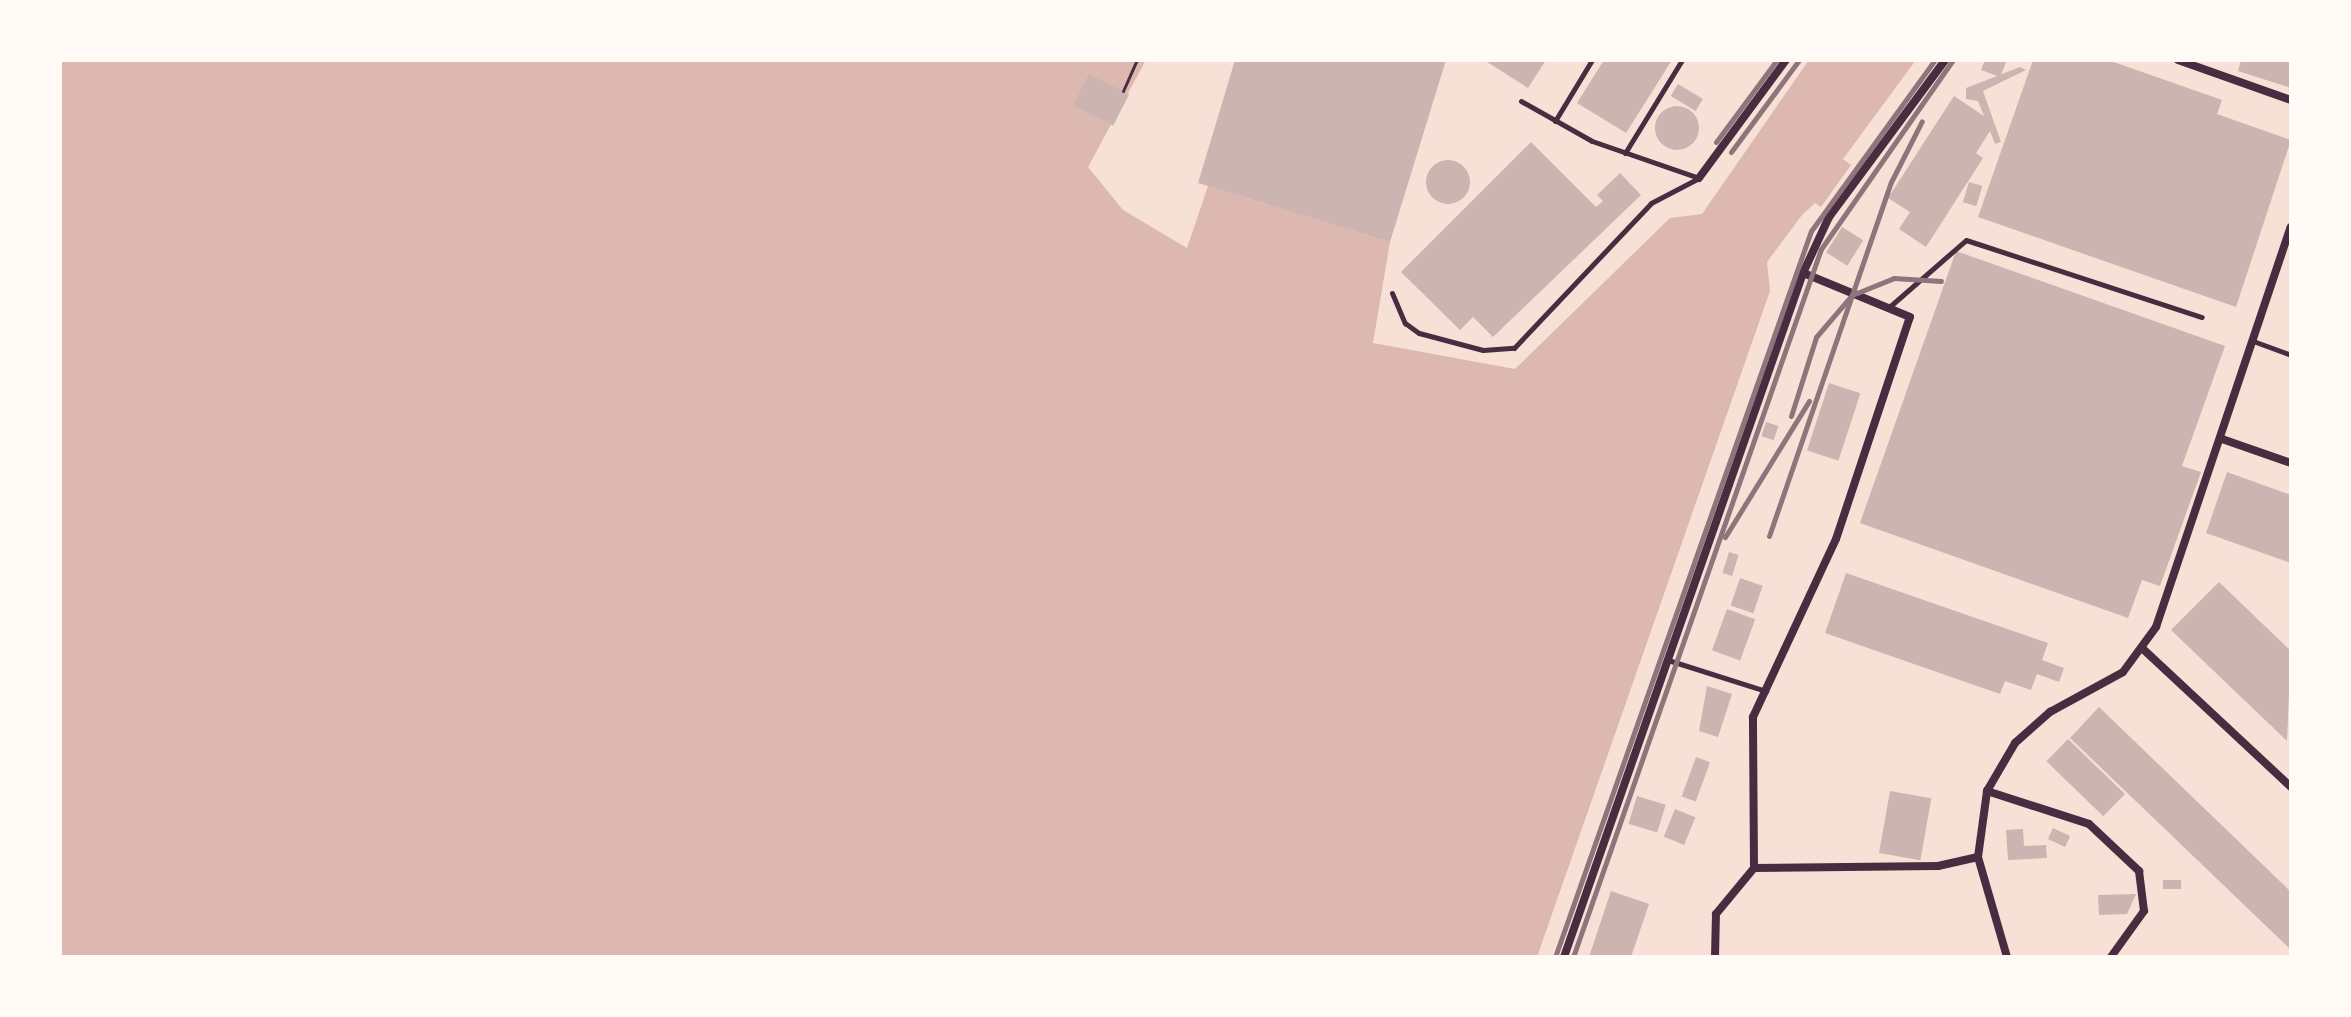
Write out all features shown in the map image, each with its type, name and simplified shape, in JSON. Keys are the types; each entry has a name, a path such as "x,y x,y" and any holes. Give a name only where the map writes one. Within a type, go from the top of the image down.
{"street":[{"path":"1699,178 1786,60"},
{"path":"1564,957 1803,273 1829,217 1945,60"},
{"path":"2178,60 2291,100"},
{"path":"2007,957 1978,857 1987,791 2000,763 2032,726 2112,681 2143,649 2179,571 2291,227"},
{"path":"1715,957 1716,914 1754,868 1752,728 1836,539 1910,317 1803,273"},
{"path":"2222,439 2291,463"},
{"path":"2143,649 2291,787"},
{"path":"1987,791 2089,824 2139,871 2144,911 2111,957"},
{"path":"1754,868 1938,866 1978,857"}],"lane":[{"path":"1555,121 1592,60"},
{"path":"1625,153 1682,60"},
{"path":"1521,101 1555,121 1625,153 1699,178"},
{"path":"1392,293 1405,323 1419,333 1483,350 1514,348 1651,203 1699,178"},
{"path":"1888,309 1966,240 2202,317"},
{"path":"2253,341 2291,355"},
{"path":"1668,660 1767,691"}],"path":[{"path":"1123,91 1137,60"}],"shaded area":[{"path":"60,60 1146,60 1088,167 1123,210 1187,248 1208,186 1390,242 1373,343 1515,369 1670,218 1702,214 1809,60 1916,60 1843,159 1851,165 1821,207 1815,203 1802,215 1767,262 1770,291 1537,957 60,957"}],"building":[{"path":"1235,60 1446,60 1390,242 1198,183"},
{"path":"1484,60 1546,60 1528,88"},
{"path":"1604,60 1672,60 1626,133 1577,103"},
{"path":"1985,60 2007,60 2000,77 1981,70"},
{"path":"2033,60 2108,60 2222,100 2217,114 2291,140 2236,307 1978,217"},
{"path":"2241,60 2291,60 2291,88 2238,71"},
{"path":"2020,67 2026,70 1983,91 2001,142 1995,144 1990,131 1976,153 1983,158 1926,247 1899,229 1910,212 1888,198 1954,96 1984,116 1978,101 1966,99 1966,88"},
{"path":"1089,74 1129,94 1113,126 1073,105"},
{"path":"1678,84 1703,99 1696,111 1671,96"},
{"path":"1677,106 1693,112 1699,128 1693,144 1677,150 1661,144 1655,128 1661,112"},
{"path":"1531,142 1596,207 1603,201 1597,195 1620,173 1641,195 1493,337 1473,317 1460,330 1401,272"},
{"path":"1448,160 1464,166 1470,182 1464,198 1448,204 1432,198 1426,182 1432,166"},
{"path":"1969,182 1982,186 1976,206 1963,202"},
{"path":"1842,227 1863,240 1847,266 1826,252"},
{"path":"1956,251 2225,346 2182,466 2201,472 2160,586 2142,580 2128,618 1860,523"},
{"path":"1829,383 1860,393 1838,461 1807,451"},
{"path":"1766,422 1778,426 1774,440 1761,436"},
{"path":"2227,472 2291,495 2291,563 2206,533"},
{"path":"1729,552 1739,555 1732,576 1723,573"},
{"path":"1846,573 2048,643 2042,660 2064,668 2059,682 2037,674 2031,690 2005,681 2000,694 1825,633"},
{"path":"1740,578 1763,586 1753,613 1731,605"},
{"path":"2219,582 2291,651 2287,741 2171,630"},
{"path":"1727,609 1755,619 1740,661 1712,650"},
{"path":"1707,686 1732,694 1718,737 1699,731"},
{"path":"2099,707 2291,892 2291,950 2070,738"},
{"path":"2068,739 2125,794 2103,816 2046,761"},
{"path":"1696,757 1710,762 1696,802 1682,796"},
{"path":"1890,791 1931,798 1920,860 1879,853"},
{"path":"1637,796 1666,805 1657,833 1629,824"},
{"path":"1675,809 1695,817 1684,845 1664,837"},
{"path":"2053,828 2070,836 2065,847 2048,839"},
{"path":"2023,829 2024,846 2046,845 2047,858 2008,860 2006,830"},
{"path":"2163,880 2181,880 2181,889 2163,889"},
{"path":"1611,891 1649,904 1631,957 1589,957"},
{"path":"2136,894 2127,914 2099,915 2098,895"}],"railway":[{"path":"1716,142 1777,60"},
{"path":"1731,152 1799,60"},
{"path":"1555,957 1811,231 1935,60"},
{"path":"1573,957 1821,249 1953,60"},
{"path":"1769,536 1891,182 1922,121"},
{"path":"1791,416 1816,337 1852,295 1894,278 1941,281"},
{"path":"1725,537 1809,401"}]}
